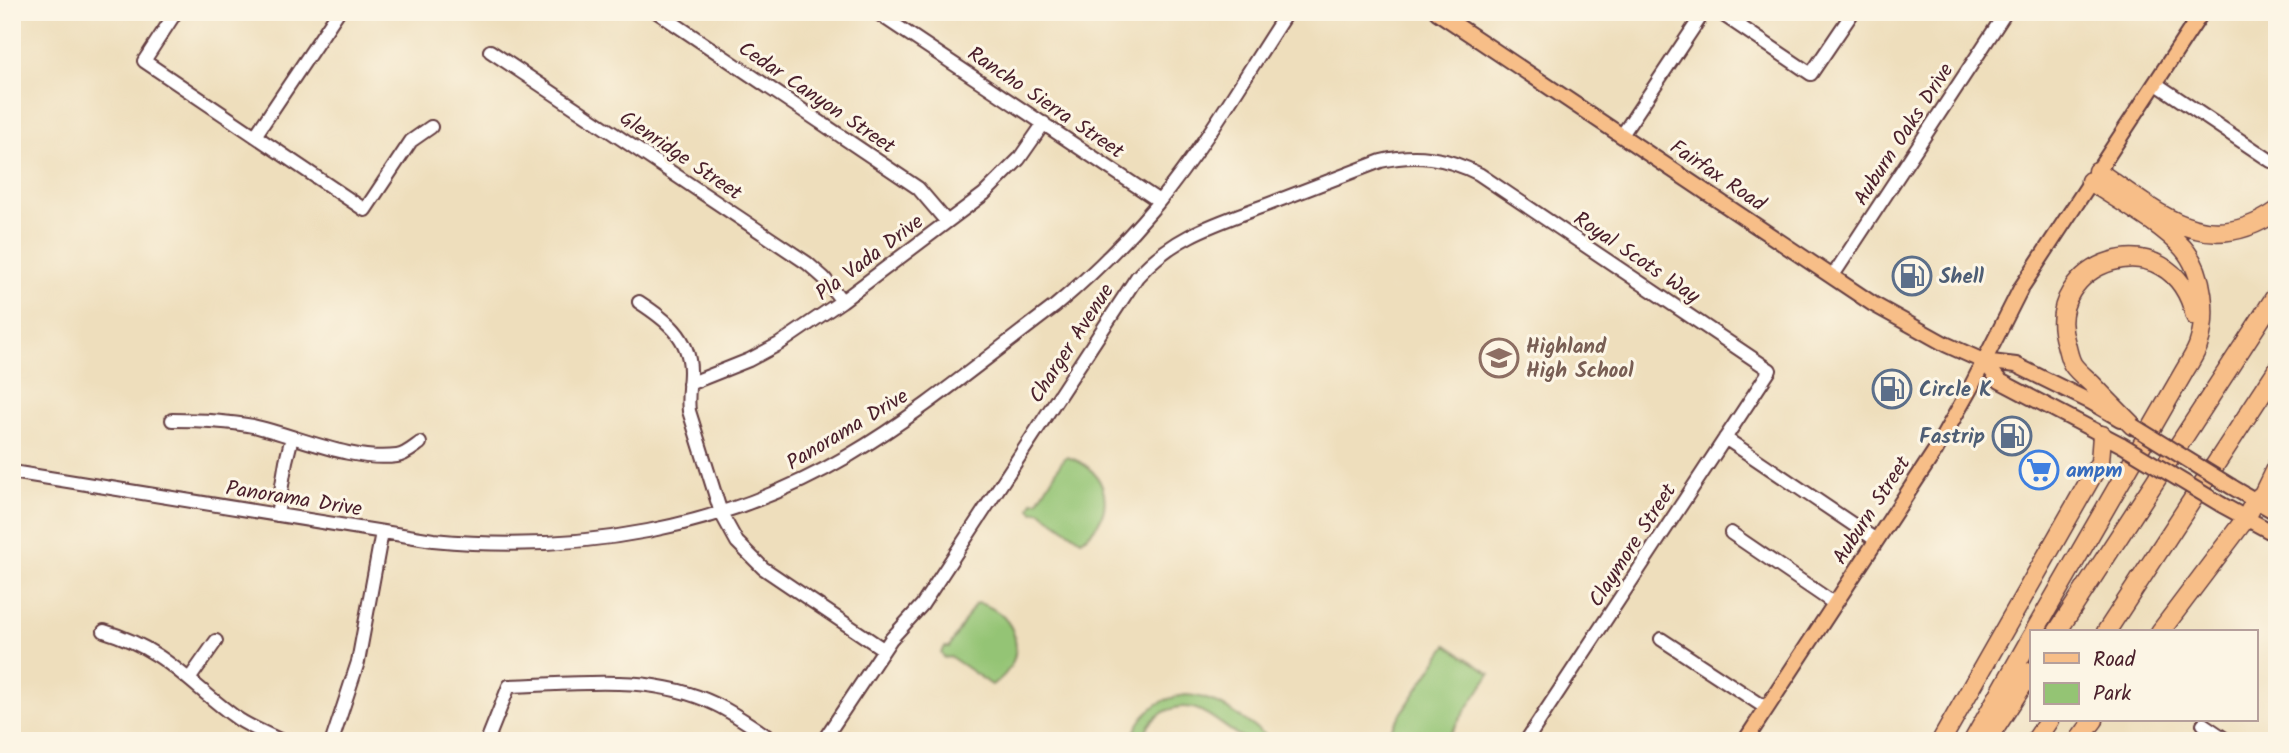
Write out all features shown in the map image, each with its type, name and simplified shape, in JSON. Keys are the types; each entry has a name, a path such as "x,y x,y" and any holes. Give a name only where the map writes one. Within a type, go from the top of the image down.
{"highway":[{"path":"2093,176 2161,214 2204,232 2228,232 2247,227 2277,211"},
{"path":"2035,630 2186,370 2198,347 2202,328 2201,285 2184,248 2093,176"},
{"path":"2133,426 2072,364 2063,335 2063,312 2081,278 2098,265 2118,259 2136,258 2155,263 2172,273 2181,281 2191,298 2195,317 2195,334 2186,370"},
{"path":"2058,630 2277,294"},
{"path":"2107,630 2277,370"},
{"path":"1941,741 2100,462 2102,435"},
{"path":"2162,630 2246,518 2255,501 2263,494 2277,466"},
{"path":"1973,741 2030,639"},
{"path":"1987,741 2030,674"},
{"path":"2035,741 2048,722"},
{"path":"2078,741 2092,722"}],"main road":[{"name":"Fairfax Road","path":"1437,12 1908,325 1983,361 2016,365 2091,402 2277,513"},
{"name":"Auburn Street","path":"1745,741 1947,431 2021,288 2202,12"},
{"name":"Fairfax Road","path":"1983,361 2000,382 2122,445 2222,505 2277,534"}],"street":[{"path":"176,12 144,61 365,210 411,141 431,127"},
{"path":"255,136 338,12"},
{"name":"Cedar Canyon Street","path":"657,12 918,188 947,222"},
{"name":"Rancho Sierra Street","path":"876,12 1159,201"},
{"name":"Panorama Drive","path":"12,472 382,532 468,543 560,544 652,531 721,513 817,473 847,456 903,420 1072,291 1106,260 1159,201 1287,12"},
{"path":"1622,135 1704,12"},
{"path":"1719,12 1811,74 1853,12"},
{"name":"Auburn Oaks Drive","path":"1832,277 2006,12"},
{"name":"Glenridge Street","path":"490,51 807,263 824,278 842,301"},
{"path":"2155,83 2271,161"},
{"name":"Pla Vada Drive","path":"689,384 779,344 842,301 1001,179 1044,123"},
{"name":"Charger Avenue","path":"823,741 883,649 922,606 1137,277 1165,249 1195,232 1397,157 1423,156 1448,160 1482,176"},
{"name":"Royal Scots Way","path":"1482,176 1770,370"},
{"path":"639,302 663,317 679,335 689,359 689,411 721,513 737,542 763,568 883,649"},
{"name":"Claymore Street","path":"1526,741 1770,370"},
{"path":"172,420 228,422 343,451 376,456 399,456 421,443"},
{"path":"277,515 292,437"},
{"path":"1725,438 1876,540"},
{"path":"332,741 358,662 382,532"},
{"path":"1731,533 1835,604"},
{"path":"104,631 144,646 165,658 241,720 282,741"},
{"path":"1661,639 1766,708"},
{"path":"190,678 216,641"},
{"path":"487,741 509,686 625,683 671,688 714,703 774,741"},
{"path":"2203,724 2228,741"}],"green space":[{"path":"1067,457 1092,471 1104,494 1101,518 1093,530 1081,540 1040,511 1033,512 1030,508 1033,501 1038,501"},
{"path":"978,603 992,608 1003,617 1011,627 1015,639 1012,664 992,685 951,657 944,658 941,653 945,647 949,647"},
{"path":"1447,645 1490,674 1446,740 1383,741"},
{"path":"1186,695 1221,705 1274,741 1247,740 1208,715 1188,707 1164,712 1150,724 1142,741 1131,741 1139,723 1151,709 1167,700"}],"place":[{"name":"Shell","path":"1912,276"},
{"name":"Highland High School","path":"1499,358"},
{"name":"Circle K","path":"1892,389"},
{"name":"Fastrip","path":"2012,436"},
{"name":"ampm","path":"2039,470"}]}
